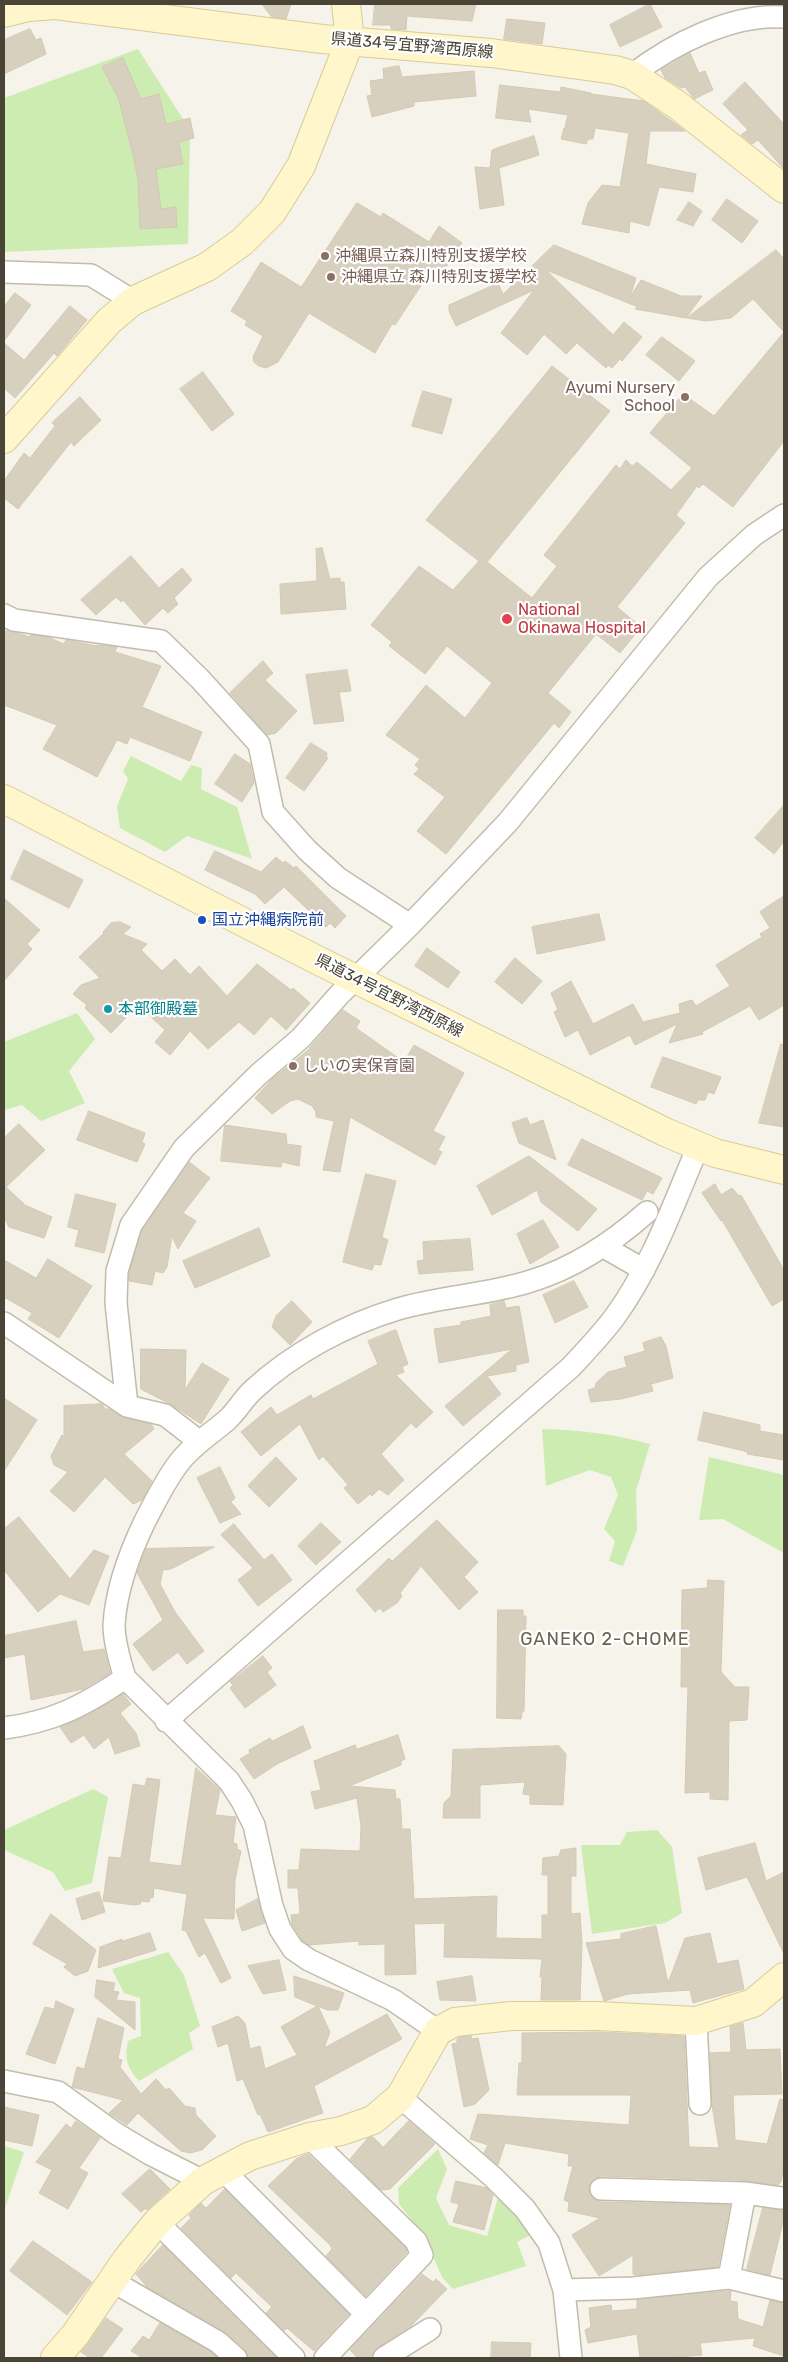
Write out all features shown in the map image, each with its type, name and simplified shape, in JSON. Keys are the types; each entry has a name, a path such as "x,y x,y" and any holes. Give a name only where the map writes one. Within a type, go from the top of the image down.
{"main road":[{"path":"4,439 108,322 133,301 207,267 242,242 272,212 302,166 350,41 346,4"},
{"name":"県道34号宜野湾西原線","path":"4,13 21,8 55,5 350,41 529,58 615,70 632,75 676,104 784,188"},
{"name":"県道34号宜野湾西原線","path":"4,798 355,979 605,1104 698,1146 737,1160 784,1170"},
{"path":"55,2358 75,2335 112,2281 157,2222 213,2175 250,2156 309,2137 341,2131 373,2120 400,2096 438,2032 455,2022 510,2016 598,2016 696,2021 753,2003 784,1977"}],"street":[{"path":"632,75 648,63 720,26 758,16 784,17"},
{"path":"4,272 91,275 133,301"},
{"path":"127,1406 116,1303 117,1272 131,1225 184,1148 259,1074 300,1038 508,822 708,577 754,535 784,515"},
{"path":"4,615 14,620 161,641 200,679 258,744 273,812 284,825 306,850 338,878 410,925"},
{"path":"166,1721 571,1367 613,1319 644,1270 657,1244 698,1146"},
{"path":"438,2032 393,2000 309,1960 293,1949 280,1929 272,1906 254,1824 242,1801 228,1781 125,1678 120,1664 114,1626 117,1604 134,1545 157,1499 179,1463 200,1442 229,1418 252,1391 294,1357 330,1337 396,1310 433,1300 530,1282 577,1262 604,1246 646,1212"},
{"path":"604,1246 644,1270"},
{"path":"4,1323 127,1406 165,1415 200,1442"},
{"path":"4,1728 30,1725 62,1715 93,1700 125,1678"},
{"path":"696,2021 700,2104"},
{"path":"4,2081 58,2092 115,2134 150,2154 213,2175 366,2314"},
{"path":"400,2096 493,2177 525,2209 549,2243 564,2290 571,2358"},
{"path":"309,2137 416,2241 422,2255 326,2358"},
{"path":"601,2189 783,2194"},
{"path":"729,2278 745,2193"},
{"path":"157,2222 294,2358"},
{"path":"564,2290 634,2288 729,2278 784,2291"},
{"path":"112,2281 218,2342 236,2358"},
{"path":"384,2358 430,2329"}],"green space":[{"path":"138,49 190,130 188,244 4,252 4,98"},
{"path":"131,756 181,781 191,765 202,768 201,789 237,807 252,859 187,836 165,852 120,828 117,806 128,779 123,771"},
{"path":"77,1013 95,1039 69,1071 85,1103 41,1121 22,1105 4,1110 4,1042"},
{"path":"542,1429 597,1433 650,1444 636,1491 637,1530 623,1566 609,1561 615,1541 604,1529 618,1495 611,1477 590,1470 546,1486"},
{"path":"709,1457 784,1475 784,1553 723,1519 699,1520"},
{"path":"93,1789 108,1797 92,1883 65,1891 53,1872 4,1850 4,1830"},
{"path":"657,1830 672,1847 682,1913 665,1923 592,1934 581,1845 620,1845 627,1832"},
{"path":"168,1952 184,1975 200,2026 189,2033 193,2049 139,2081 129,2067 126,2053 128,2041 141,2036 140,1998 124,1993 112,1969"},
{"path":"4,2146 24,2152 4,2211"},
{"path":"438,2149 447,2169 436,2198 449,2225 487,2236 499,2194 532,2234 517,2242 526,2266 453,2289 442,2277 423,2234 399,2204 398,2188"}],"building":[{"path":"262,4 291,4 286,19 272,17"},
{"path":"375,4 476,4 472,21 407,16 406,30 391,29 391,25 373,25"},
{"path":"650,4 662,27 620,47 610,25"},
{"path":"507,19 545,23 542,44 504,39"},
{"path":"30,29 36,40 41,38 46,54 4,74 4,40"},
{"path":"690,53 699,73 705,71 713,90 694,99 685,87 681,88 665,78 661,70"},
{"path":"123,58 141,99 159,94 166,124 190,118 194,138 179,142 183,164 156,169 161,209 176,207 177,227 140,229 138,180 134,159 119,100 102,67"},
{"path":"399,66 402,77 474,71 476,96 414,102 414,106 372,117 367,96 372,95 370,81 384,79 383,69"},
{"path":"745,82 784,124 784,169 758,140 752,144 741,135 748,130 723,104"},
{"path":"500,85 560,92 561,87 591,94 644,101 685,131 650,131 646,164 696,174 693,192 659,187 649,226 630,221 629,233 582,224 588,203 602,185 620,187 629,133 595,128 593,139 588,139 586,144 561,139 564,128 569,126 565,126 568,115 528,109 531,122 496,118"},
{"path":"534,136 539,155 499,168 504,205 480,209 475,167 490,168 492,150"},
{"path":"727,199 758,221 742,243 712,220"},
{"path":"689,202 702,211 693,226 677,220"},
{"path":"357,203 381,217 383,213 429,242 439,226 462,243 437,281 428,275 395,325 392,324 375,353 309,313 278,362 266,368 259,366 254,362 253,357 263,336 245,325 247,321 231,311 261,262 301,287"},
{"path":"554,245 636,278 630,297 641,280 681,296 702,296 686,318 635,309 638,307 546,270 613,335 624,322 642,337 622,361 620,359 612,368 608,365 606,368 577,343 566,354 544,334 527,355 501,333 534,290 456,326 449,311 449,305 498,283 503,294"},
{"path":"776,250 784,259 784,332 753,299 731,318 706,321 687,318"},
{"path":"15,293 31,305 4,341 4,307"},
{"path":"70,306 87,320 57,356 54,353 15,398 4,388 4,343 24,360"},
{"path":"784,332 784,441 733,507 703,484 699,488 697,486 676,515 685,523 617,607 641,627 620,653 596,634 548,693 571,712 559,728 554,723 446,854 417,831 445,797 414,774 419,769 415,765 420,759 386,735 426,685 465,718 492,683 447,646 425,674 389,646 392,642 371,625 419,566 453,590 479,561 426,520 552,366 610,411 487,562 532,598 557,566 544,555 616,465 620,469 626,460 632,466 637,462 671,490 692,468 650,433 683,394 714,416"},
{"path":"662,337 695,361 679,381 646,355"},
{"path":"203,372 234,414 212,431 180,389"},
{"path":"423,391 452,399 442,434 412,426"},
{"path":"80,397 101,420 74,446 71,442 18,509 4,498 4,481 24,453 30,458 55,426 52,423"},
{"path":"322,548 330,579 340,578 340,582 344,582 346,609 281,614 280,584 317,581 316,549"},
{"path":"131,556 159,588 182,568 192,580 174,598 178,604 168,613 163,608 145,625 123,600 121,602 116,597 96,615 81,600"},
{"path":"7,630 30,637 31,635 48,637 64,644 66,640 97,646 117,647 115,652 161,666 142,707 202,732 190,761 130,737 127,744 117,740 97,777 43,749 57,725 4,705 4,635"},
{"path":"263,661 273,673 265,680 297,711 276,733 267,735 230,693"},
{"path":"347,670 351,691 339,692 344,721 314,724 306,675"},
{"path":"311,743 327,753 326,757 328,758 304,791 286,778"},
{"path":"235,754 250,764 254,783 242,802 215,784"},
{"path":"784,805 784,841 774,854 755,838"},
{"path":"24,850 83,880 69,908 11,879"},
{"path":"215,851 261,872 276,857 294,868 296,866 346,916 335,928 330,923 326,927 284,887 265,904 255,894 205,870"},
{"path":"784,896 784,1005 759,1020 750,1006 702,1032 703,1034 669,1043 677,1024 635,1045 630,1035 590,1055 578,1030 565,1037 554,1012 558,1010 551,993 571,981 593,1024 633,1004 643,1022 680,1013 679,1004 692,1000 696,1006 730,986 716,965 762,937 760,934 770,928 760,912"},
{"path":"4,898 40,930 27,944 32,949 4,981"},
{"path":"599,914 605,940 537,954 532,927"},
{"path":"120,922 131,927 123,934 147,944 141,950 162,971 175,959 190,975 199,966 227,996 257,964 291,990 293,988 310,1003 286,1030 271,1016 254,1035 239,1022 208,1049 190,1031 170,1055 155,1042 165,1030 138,1005 111,1033 85,1008 87,1005 73,994 81,985 100,978 79,957 104,933 111,923"},
{"path":"427,948 460,972 448,988 415,966"},
{"path":"515,958 542,981 522,1004 495,982"},
{"path":"343,1010 360,1021 356,1028 404,1062 414,1045 464,1073 433,1131 445,1137 438,1150 442,1152 435,1165 350,1117 340,1172 323,1170 334,1121 316,1117 316,1112 312,1106 298,1099 290,1101 272,1114 255,1098 272,1079 307,1051"},
{"path":"781,1044 784,1045 784,1127 759,1123"},
{"path":"663,1057 721,1077 714,1094 708,1092 705,1100 698,1100 696,1104 651,1087"},
{"path":"89,1111 145,1133 142,1142 145,1144 137,1162 77,1140"},
{"path":"527,1118 530,1125 543,1120 556,1160 519,1143 512,1123"},
{"path":"19,1124 45,1150 6,1187 25,1205 52,1217 44,1238 9,1227 4,1217 4,1138"},
{"path":"225,1125 286,1134 287,1144 301,1146 299,1166 282,1162 281,1167 221,1161"},
{"path":"582,1139 662,1178 653,1194 647,1191 642,1200 568,1165"},
{"path":"529,1156 597,1209 578,1231 541,1202 537,1190 530,1194 526,1191 529,1195 492,1215 477,1186"},
{"path":"189,1162 210,1178 183,1213 196,1221 178,1249 172,1236 167,1267 163,1273 155,1271 152,1285 129,1281 129,1273 142,1230"},
{"path":"366,1174 396,1181 382,1237 388,1240 381,1265 374,1264 372,1270 343,1262"},
{"path":"715,1184 721,1195 732,1188 739,1196 741,1195 784,1270 784,1299 772,1306 722,1220 702,1193"},
{"path":"76,1194 116,1204 104,1253 75,1246 79,1230 68,1227"},
{"path":"543,1220 559,1247 530,1264 517,1234"},
{"path":"259,1228 270,1256 195,1288 183,1261"},
{"path":"470,1239 473,1270 419,1274 417,1261 424,1260 423,1242"},
{"path":"48,1259 92,1286 59,1338 28,1319 32,1313 4,1297 4,1260 36,1278"},
{"path":"574,1281 588,1307 555,1323 543,1295"},
{"path":"292,1301 312,1322 290,1345 272,1327 276,1316"},
{"path":"504,1301 506,1308 519,1306 529,1362 516,1365 516,1371 487,1376 501,1394 463,1426 445,1406 512,1349 439,1363 434,1329 461,1325 461,1322 491,1316 490,1305"},
{"path":"396,1330 408,1364 402,1367 404,1372 396,1375 433,1412 416,1428 411,1423 381,1454 404,1480 388,1495 379,1489 372,1496 370,1494 358,1504 344,1488 348,1485 323,1456 319,1460 300,1424 261,1456 241,1432 271,1407 277,1415 311,1395 313,1399 378,1364 368,1341"},
{"path":"661,1337 666,1346 673,1378 651,1384 653,1391 621,1399 591,1402 588,1390 595,1388 596,1383 608,1372 627,1367 624,1357 645,1351 643,1343"},
{"path":"141,1349 186,1350 185,1390 202,1363 229,1379 201,1424 172,1405 141,1389"},
{"path":"4,1398 37,1420 4,1471"},
{"path":"102,1404 105,1409 109,1409 124,1418 151,1424 154,1429 124,1454 152,1481 142,1500 133,1504 105,1477 74,1512 50,1491 68,1472 54,1465 51,1456 62,1435 64,1437 64,1406"},
{"path":"704,1412 760,1425 760,1431 784,1435 784,1460 747,1454 748,1452 698,1440"},
{"path":"276,1457 297,1479 269,1507 248,1486"},
{"path":"220,1467 235,1498 231,1502 241,1514 220,1523 197,1478"},
{"path":"19,1517 70,1579 94,1550 109,1556 89,1605 60,1594 38,1612 4,1570 4,1529"},
{"path":"437,1520 478,1562 464,1577 478,1592 459,1610 421,1566 400,1593 402,1596 397,1603 383,1612 380,1608 375,1612 356,1590 389,1558 392,1561"},
{"path":"321,1523 341,1542 316,1565 298,1546"},
{"path":"234,1524 264,1560 272,1554 292,1580 258,1606 238,1580 253,1568 221,1535"},
{"path":"214,1547 171,1569 163,1570 160,1584 175,1612 204,1651 187,1664 178,1652 153,1671 133,1644 163,1620 137,1573 146,1549"},
{"path":"708,1580 724,1581 721,1672 735,1687 749,1687 747,1720 729,1721 728,1800 710,1799 710,1792 685,1793 688,1687 681,1687 682,1590 707,1588"},
{"path":"498,1610 523,1610 523,1616 526,1616 524,1711 522,1712 521,1719 497,1718"},
{"path":"76,1621 83,1652 104,1649 110,1673 83,1689 31,1700 25,1654 4,1658 4,1636"},
{"path":"263,1656 272,1668 267,1672 276,1685 245,1708 230,1688 233,1685 230,1682"},
{"path":"123,1694 131,1704 120,1713 136,1733 140,1746 115,1754 109,1737 94,1749 84,1735 71,1743 60,1727 88,1715"},
{"path":"303,1726 311,1748 277,1764 254,1779 240,1759 250,1753 249,1750 270,1738 272,1741"},
{"path":"398,1735 405,1759 401,1761 401,1765 349,1786 395,1790 396,1799 400,1799 402,1829 410,1829 414,1899 497,1896 496,1938 542,1939 542,1915 548,1915 548,1875 542,1875 543,1858 559,1856 561,1850 576,1848 576,1876 571,1876 571,1914 580,1913 582,1944 580,2000 541,2000 542,1977 540,1977 542,1959 444,1957 445,1923 414,1924 416,1974 385,1975 385,1944 359,1945 359,1941 309,1945 302,1940 292,1924 291,1915 300,1914 298,1888 288,1888 288,1870 299,1870 301,1849 360,1851 361,1826 357,1798 315,1809 311,1792 321,1790 314,1761 355,1745 357,1749"},
{"path":"559,1746 566,1754 563,1805 530,1804 530,1795 523,1794 525,1782 480,1785 480,1818 443,1818 444,1803 451,1796 453,1750"},
{"path":"196,1768 220,1790 215,1815 236,1817 233,1843 237,1844 237,1849 241,1851 235,1880 234,1919 203,1918 231,1978 221,1983 205,1953 199,1957 186,1931 182,1930 187,1894 154,1888 153,1898 151,1897 149,1902 141,1901 140,1904 134,1905 103,1901 109,1857 121,1858 133,1784 145,1786 147,1778 160,1780 149,1862 181,1866"},
{"path":"755,1843 766,1881 784,1872 784,1954 747,1877 706,1890 698,1858"},
{"path":"99,1892 105,1912 82,1920 76,1899"},
{"path":"258,1899 265,1923 242,1931 236,1910"},
{"path":"51,1914 96,1950 88,1971 75,1976 64,1967 67,1964 33,1944"},
{"path":"656,1926 668,1983 685,1938 710,1933 717,1964 738,1960 744,1989 693,2003 690,1990 628,1994 604,2001 586,1943 621,1939 621,1934"},
{"path":"150,1933 156,1950 98,1968 100,1947 122,1939 122,1941"},
{"path":"279,1960 286,1990 263,1994 248,1966"},
{"path":"294,1976 344,1993 338,2010 327,2010 318,2006 330,2032 324,2048 387,2014 402,2039 314,2086 323,2113 268,2132 260,2114 258,2115 243,2079 237,2081 228,2043 218,2047 212,2027 238,2016 245,2023 250,2049 260,2046 265,2069 297,2055 281,2027 317,2006 295,1997"},
{"path":"472,1976 476,2001 440,2000 437,1982"},
{"path":"97,1980 115,1983 113,1991 119,1992 116,2000 135,2002 135,2030 95,1997"},
{"path":"56,2001 74,2009 55,2064 26,2054 45,2007 54,2009"},
{"path":"98,2018 124,2028 118,2059 122,2060 120,2067 141,2094 156,2079 166,2090 169,2088 185,2106 195,2108 196,2115 216,2136 202,2150 190,2153 181,2151 138,2113 127,2125 109,2113 123,2100 72,2087 77,2067 84,2069"},
{"path":"743,2023 746,2050 780,2049 782,2094 733,2095 735,2140 767,2144 780,2099 784,2100 784,2167 781,2182 778,2185 737,2180 601,2176 595,2178 589,2188 590,2195 601,2202 730,2205 718,2267 636,2275 633,2274 633,2255 599,2276 572,2235 600,2218 568,2211 569,2202 564,2200 573,2166 568,2166 569,2154 505,2143 498,2165 484,2153 488,2145 470,2139 478,2114 629,2125 631,2095 517,2095 519,2063 522,2063 522,2033 598,2032 684,2036 689,2147 719,2148 712,2105 710,2053 731,2052 730,2027"},
{"path":"471,2036 472,2039 478,2038 489,2090 475,2104 464,2107 452,2044 457,2043 457,2039 460,2037"},
{"path":"4,2107 39,2115 32,2146 4,2140"},
{"path":"76,2121 100,2138 79,2168 88,2173 68,2209 39,2193 52,2170 36,2162 66,2124 71,2128"},
{"path":"409,2121 435,2144 390,2189 381,2190 350,2159 368,2138 373,2137 383,2147"},
{"path":"308,2154 406,2248 407,2252 366,2296 326,2256 332,2249 330,2245 268,2186 296,2159"},
{"path":"150,2169 170,2189 147,2210 146,2208 141,2212 122,2194"},
{"path":"456,2181 487,2188 493,2195 484,2230 453,2222 459,2204 451,2202"},
{"path":"225,2189 349,2314 314,2351 287,2328 284,2331 266,2313 272,2307 236,2273 231,2278 181,2228 191,2218 189,2215 201,2203 206,2208"},
{"path":"763,2208 784,2210 784,2218 770,2275 747,2269"},
{"path":"33,2241 92,2282 67,2315 10,2271"},
{"path":"163,2245 277,2358 248,2358 245,2349 224,2331 147,2287 136,2274"},
{"path":"422,2274 433,2282 436,2279 447,2289 410,2327 377,2348 372,2358 358,2358 350,2350"},
{"path":"731,2291 730,2301 737,2302 738,2319 763,2327 770,2300 784,2303 784,2356 753,2346 755,2338 700,2343 702,2355 664,2358 640,2358 637,2334 588,2343 585,2330 591,2327 589,2308 611,2305 612,2311 637,2309 637,2300"},
{"path":"106,2318 123,2329 101,2358 90,2358 81,2352"},
{"path":"160,2323 211,2352 217,2358 143,2358 131,2351 143,2336 149,2340"},
{"path":"492,2342 531,2343 530,2358 491,2358"}],"place":[{"name":"沖縄県立森川特別支援学校","path":"325,256"},
{"name":"沖縄県立 森川特別支援学校","path":"331,277"},
{"name":"Ayumi Nursery School","path":"685,397"},
{"name":"National Okinawa Hospital","path":"507,619"},
{"name":"国立沖縄病院前","path":"202,920"},
{"name":"本部御殿墓","path":"108,1009"},
{"name":"しいの実保育園","path":"293,1066"}],"district":[{"name":"GANEKO 2-CHOME","path":"605,1640"}]}
